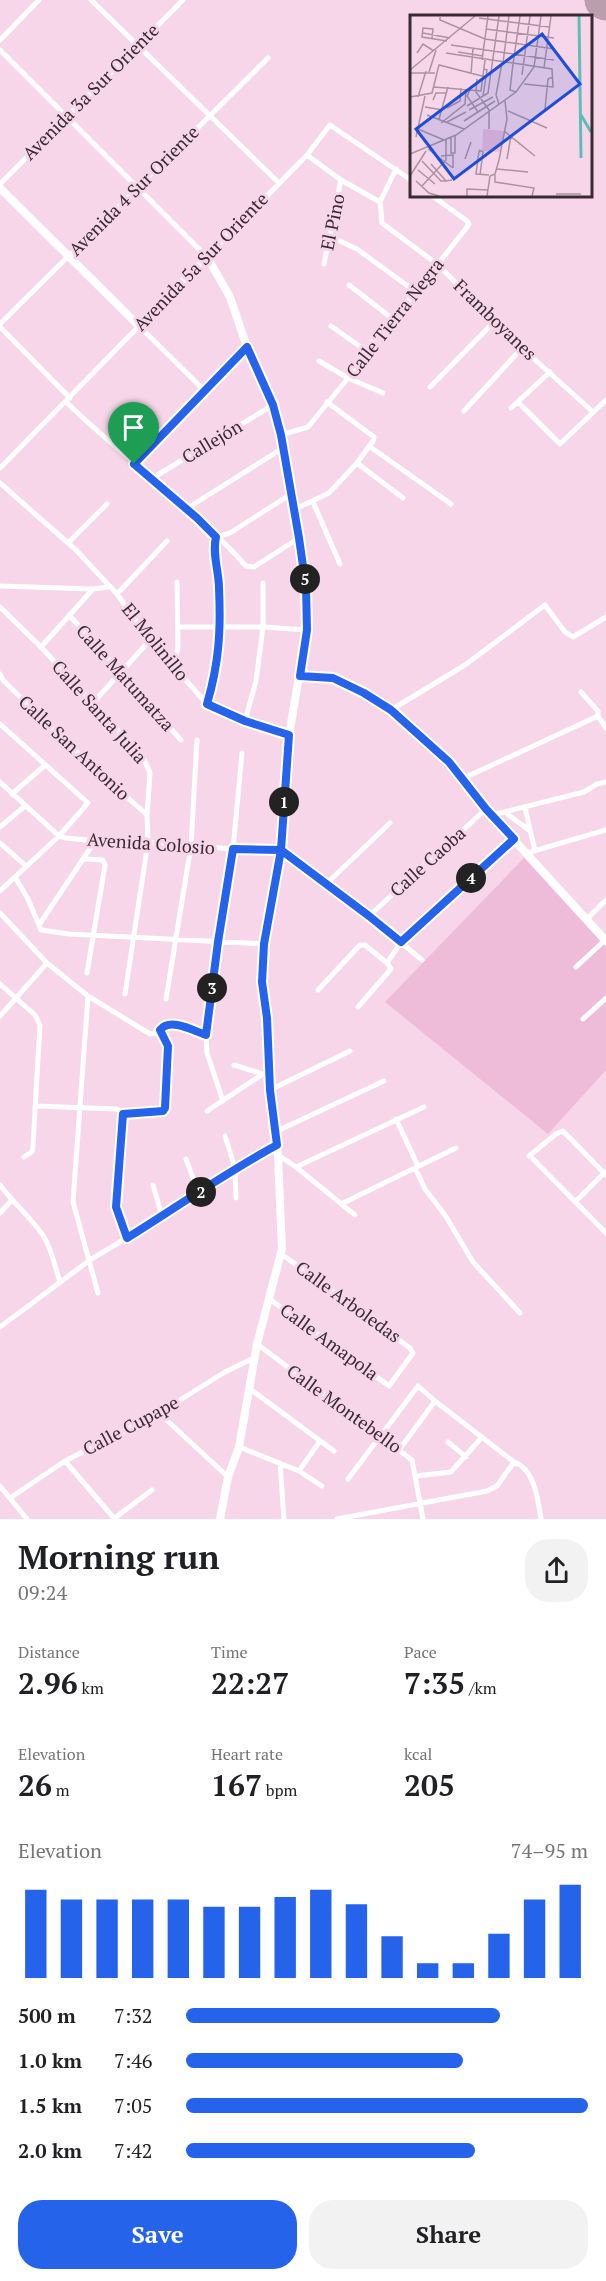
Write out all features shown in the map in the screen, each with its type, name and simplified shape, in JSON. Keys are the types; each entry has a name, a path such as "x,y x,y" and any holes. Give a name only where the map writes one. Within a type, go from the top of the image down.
{"street":[{"path":"0,40 39,0"},
{"path":"91,0 279,183"},
{"name":"Avenida 3a Sur Oriente","path":"0,186 183,0"},
{"path":"0,50 207,257 230,297 247,347 273,405 281,435 299,538 306,587 307,630 289,735 281,850 264,944 262,982 267,1018 266,1072 278,1155 280,1253 254,1358 239,1447 228,1477 220,1519"},
{"name":"Avenida 4 Sur Oriente","path":"0,326 268,58"},
{"name":"Avenida 5a Sur Oriente","path":"0,468 306,155 330,125 396,169"},
{"path":"306,155 341,180 380,202 396,169 410,179"},
{"name":"El Pino","path":"324,264 341,180"},
{"path":"0,186 205,391"},
{"name":"Calle Tierra Negra","path":"281,435 308,427 348,378 365,350 416,292 469,224 432,196"},
{"name":"Framboyanes","path":"380,202 382,223 437,264 522,348 593,412"},
{"path":"329,237 357,249 416,292"},
{"path":"349,285 393,319"},
{"path":"430,387 495,321"},
{"path":"0,326 68,400 134,464 223,541 250,568 299,538"},
{"path":"331,326 365,350"},
{"path":"134,464 247,347"},
{"path":"464,411 522,348"},
{"path":"319,361 348,378 382,393"},
{"path":"511,408 550,372"},
{"path":"518,402 560,444 606,400"},
{"path":"293,510 328,493 357,463 374,437 327,402"},
{"name":"Callejón","path":"151,479 273,405"},
{"path":"369,446 451,504"},
{"path":"186,509 283,448"},
{"path":"357,463 403,498"},
{"name":"El Molinillo","path":"0,483 68,543 117,594 150,640 207,704 245,721 289,735"},
{"path":"216,537 230,533 291,494"},
{"path":"313,502 340,564"},
{"path":"68,543 107,504"},
{"path":"207,704 215,676 221,627 219,574 214,549 216,537"},
{"path":"117,594 167,541"},
{"path":"174,665 178,647 177,582"},
{"path":"245,721 256,681 263,627 263,583"},
{"path":"0,586 93,589 109,587"},
{"path":"41,647 93,589"},
{"path":"391,710 465,665 545,605 565,632 573,637 606,617"},
{"name":"Calle Santa Julia","path":"0,607 41,647 143,757 148,766 150,774 148,842 125,994"},
{"name":"Calle Matumatza","path":"69,615 181,740"},
{"path":"178,627 263,627 307,630"},
{"path":"92,704 150,640"},
{"path":"300,676 333,678 364,693 391,710 449,762 489,812 514,839 531,852 606,940 576,967"},
{"name":"Calle San Antonio","path":"1,679 57,734 147,815"},
{"path":"581,692 597,711 597,716 606,728"},
{"path":"464,778 597,716"},
{"path":"0,724 44,766 88,803 59,836 0,891"},
{"path":"166,999 191,846 197,740"},
{"path":"222,1101 207,1053 206,1035 233,849 242,753"},
{"path":"12,794 44,766"},
{"path":"0,782 59,836"},
{"path":"489,812 506,812 525,808 584,792 597,784 606,782"},
{"path":"0,827 25,807"},
{"path":"525,808 531,831 531,852"},
{"name":"Calle Caoba","path":"369,916 489,812"},
{"path":"506,812 531,831"},
{"path":"326,884 390,823"},
{"path":"531,852 606,830"},
{"name":"Avenida Colosio","path":"59,836 95,841 281,850"},
{"path":"387,963 401,942 514,839"},
{"path":"39,925 95,841"},
{"path":"0,843 26,866"},
{"path":"281,850 369,916 422,960"},
{"path":"84,859 105,862 87,973"},
{"path":"15,877 28,898 39,925 45,931 132,938 264,944"},
{"path":"587,919 606,900"},
{"path":"0,913 47,963 88,996 150,1034 171,1023 206,1035"},
{"path":"318,990 360,945 365,945 391,969 358,1007"},
{"path":"0,1016 47,963"},
{"path":"0,984 35,1015 39,1025 32,1152 24,1157"},
{"path":"88,996 73,1203 98,1293"},
{"path":"583,1019 606,998"},
{"path":"35,1106 117,1109 123,1114 163,1111 168,1046 160,1030"},
{"path":"270,1090 350,1052"},
{"path":"234,1065 266,1072"},
{"path":"207,1111 266,1072"},
{"path":"275,1132 384,1081"},
{"path":"296,1167 424,1107"},
{"path":"123,1114 116,1207 127,1238"},
{"path":"396,1119 425,1189 445,1215 473,1262 520,1313"},
{"path":"575,1202 605,1173 563,1131 556,1134 531,1158 586,1214 606,1233"},
{"path":"225,1136 235,1168 236,1198"},
{"path":"0,1327 97,1255 199,1194 235,1168 277,1145"},
{"path":"341,1204 456,1148"},
{"path":"278,1155 355,1215"},
{"path":"186,1159 199,1194"},
{"path":"0,1185 11,1201 42,1234 49,1246 60,1282"},
{"path":"153,1185 162,1216"},
{"path":"585,1191 579,1202 586,1214"},
{"path":"0,1213 11,1201"},
{"name":"Calle Arboledas","path":"280,1253 410,1348 413,1353 389,1386"},
{"name":"Calle Amapola","path":"268,1298 389,1386"},
{"name":"Calle Montebello","path":"257,1344 412,1460 423,1519"},
{"name":"Calle Cupape","path":"10,1498 65,1461 159,1413 225,1372 254,1358"},
{"path":"348,1479 418,1386 514,1462 519,1463 535,1486 541,1519"},
{"path":"250,1389 334,1451"},
{"path":"399,1450 435,1401"},
{"path":"159,1413 228,1477"},
{"path":"416,1476 452,1472 482,1437"},
{"path":"299,1471 320,1441"},
{"path":"448,1442 466,1457"},
{"path":"239,1447 299,1471 322,1486"},
{"path":"65,1461 112,1517 116,1517 153,1490"},
{"path":"337,1519 366,1516 420,1503 492,1490 514,1462"},
{"path":"280,1464 284,1519"},
{"path":"0,1486 27,1519"}],"shaded area":[{"path":"524,858 606,947 606,1070 548,1134 385,1002"}],"route":[{"path":"134,464 216,537 214,549 219,574 220,647 207,704 245,721 289,735 281,850 264,944 262,982 267,1018 270,1090 277,1145 235,1168 204,1191 127,1238 116,1207 123,1114 156,1112 163,1111 165,1108 168,1046 160,1030 163,1026 171,1023 206,1035 233,849 281,850 401,942 514,839 486,809 464,778 449,762 391,710 364,693 333,678 300,676 307,630 306,587 299,538 281,435 273,405 247,347 134,464"}]}
